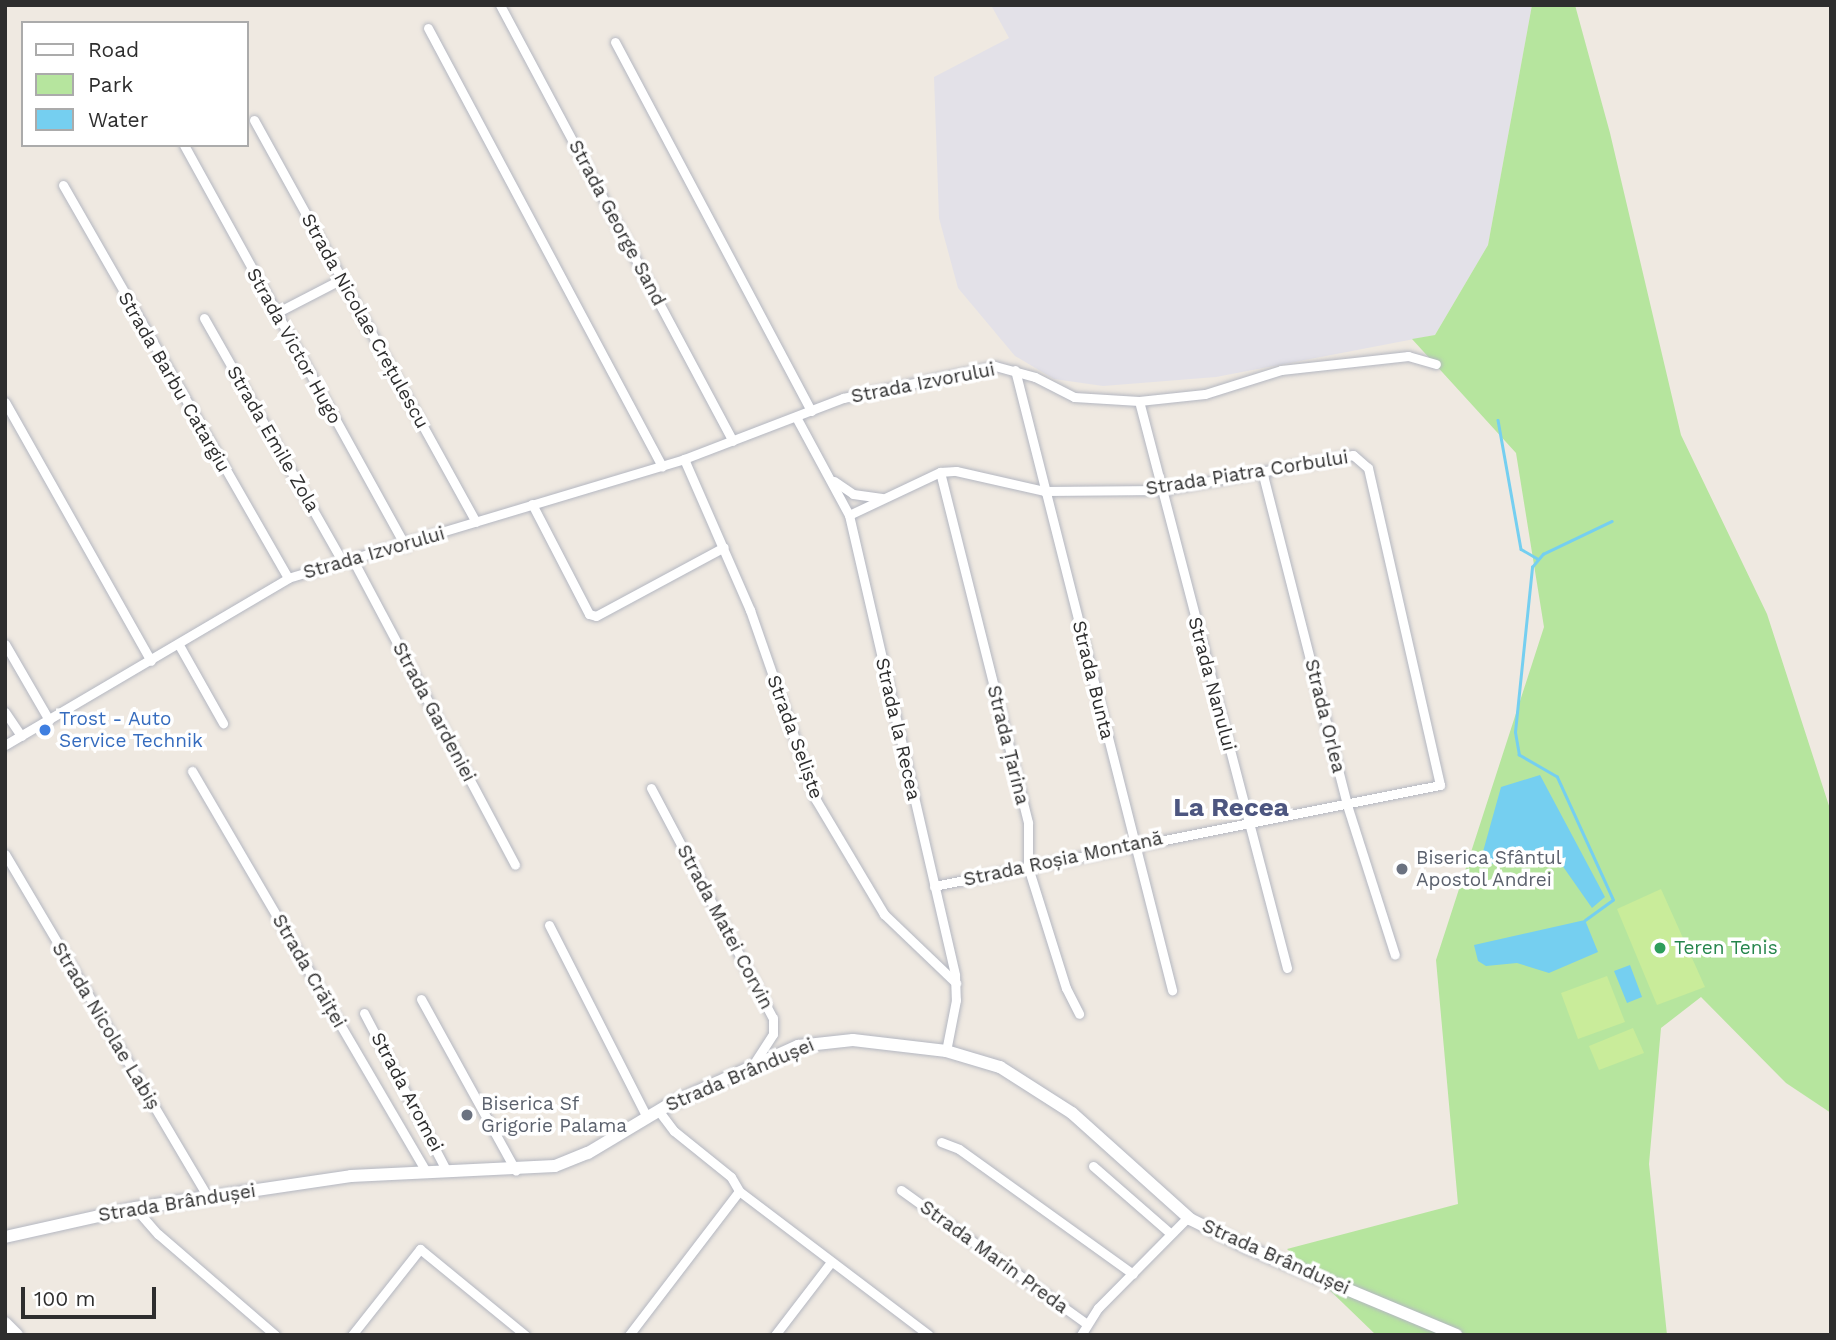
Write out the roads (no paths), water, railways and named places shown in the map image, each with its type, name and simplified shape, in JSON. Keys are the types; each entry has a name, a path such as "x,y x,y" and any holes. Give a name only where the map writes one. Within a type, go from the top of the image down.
{"main road":[{"name":"Strada Brândușei","path":"5,1237 135,1208 351,1176 516,1171 571,1160 653,1113 752,1066 798,1046 831,1039 946,1051 1000,1067 1046,1093 1186,1215 1246,1247 1456,1335"},
{"path":"5,1323 18,1335"}],"street":[{"name":"Strada George Sand","path":"500,5 733,441"},
{"path":"428,28 662,466"},
{"path":"615,42 811,411"},
{"name":"Strada Nicolae Crețulescu","path":"254,120 476,522"},
{"name":"Strada Victor Hugo","path":"185,147 405,546"},
{"name":"Strada Barbu Catargiu","path":"62,185 288,578"},
{"path":"276,313 342,279"},
{"name":"Strada Emile Zola","path":"204,318 342,561"},
{"name":"Strada Izvorului","path":"5,745 179,645 288,578 342,561 405,546 532,504 684,459 843,398 995,366 1015,370 1074,397 1139,401 1205,394 1281,370 1408,356 1436,364"},
{"name":"Strada Bunta","path":"1015,370 1172,990"},
{"name":"Strada Nanului","path":"1139,401 1287,968"},
{"path":"5,402 151,661"},
{"name":"Strada la Recea","path":"796,417 849,515 956,983 946,1051"},
{"name":"Strada Piatra Corbului","path":"940,472 956,471 1044,491 1162,490 1264,475 1353,455 1363,460 1440,785"},
{"name":"Strada Seliște","path":"684,459 724,547 816,800 884,914 956,983"},
{"path":"849,515 940,472"},
{"name":"Strada Țarina","path":"940,472 1028,823 1028,867 1066,988 1079,1014"},
{"name":"Strada Orlea","path":"1264,475 1347,805 1395,955"},
{"path":"828,476 853,494 884,498"},
{"path":"532,504 589,614 596,616 724,547"},
{"name":"Strada Gardeniei","path":"353,560 514,865"},
{"path":"5,644 49,720"},
{"path":"179,645 223,723"},
{"path":"5,712 21,736"},
{"name":"Strada Crăiței","path":"192,771 426,1172"},
{"name":"Strada Roșia Montană","path":"934,886 1440,785"},
{"name":"Strada Matei Corvin","path":"651,788 774,1018 773,1034 752,1066"},
{"name":"Strada Nicolae Labiș","path":"5,854 208,1197"},
{"path":"548,925 653,1113 731,1177 739,1191 928,1334"},
{"path":"421,999 516,1171"},
{"name":"Strada Aromei","path":"364,1013 447,1172"},
{"path":"941,1142 959,1149 1133,1274"},
{"path":"1093,1166 1172,1231"},
{"name":"Strada Marin Preda","path":"901,1190 1087,1324"},
{"path":"629,1335 739,1191"},
{"path":"135,1208 158,1234 275,1335"},
{"path":"1081,1335 1087,1324 1186,1215"},
{"path":"352,1335 420,1249 525,1335"},
{"path":"775,1335 831,1262"}],"water":[{"path":"1540,775 1605,897 1592,908 1557,858 1518,866 1502,862 1479,866 1501,787"},
{"path":"1585,920 1598,952 1549,973 1517,963 1486,966 1478,961 1474,945"},
{"path":"1630,965 1642,997 1627,1003 1614,971"}],"waterway":[{"path":"1498,420 1521,549 1538,559"},
{"path":"1585,920 1613,900 1557,777 1519,755 1515,732 1532,567 1543,554 1612,521"}],"place":[{"name":"Trost - Auto Service Technik","path":"45,730"},
{"name":"Biserica Sfântul Apostol Andrei","path":"1402,869"},
{"name":"Teren Tenis","path":"1660,948"},
{"name":"Biserica Sf Grigorie Palama","path":"467,1115"}],"district":[{"name":"La Recea","path":"1231,808"}]}
